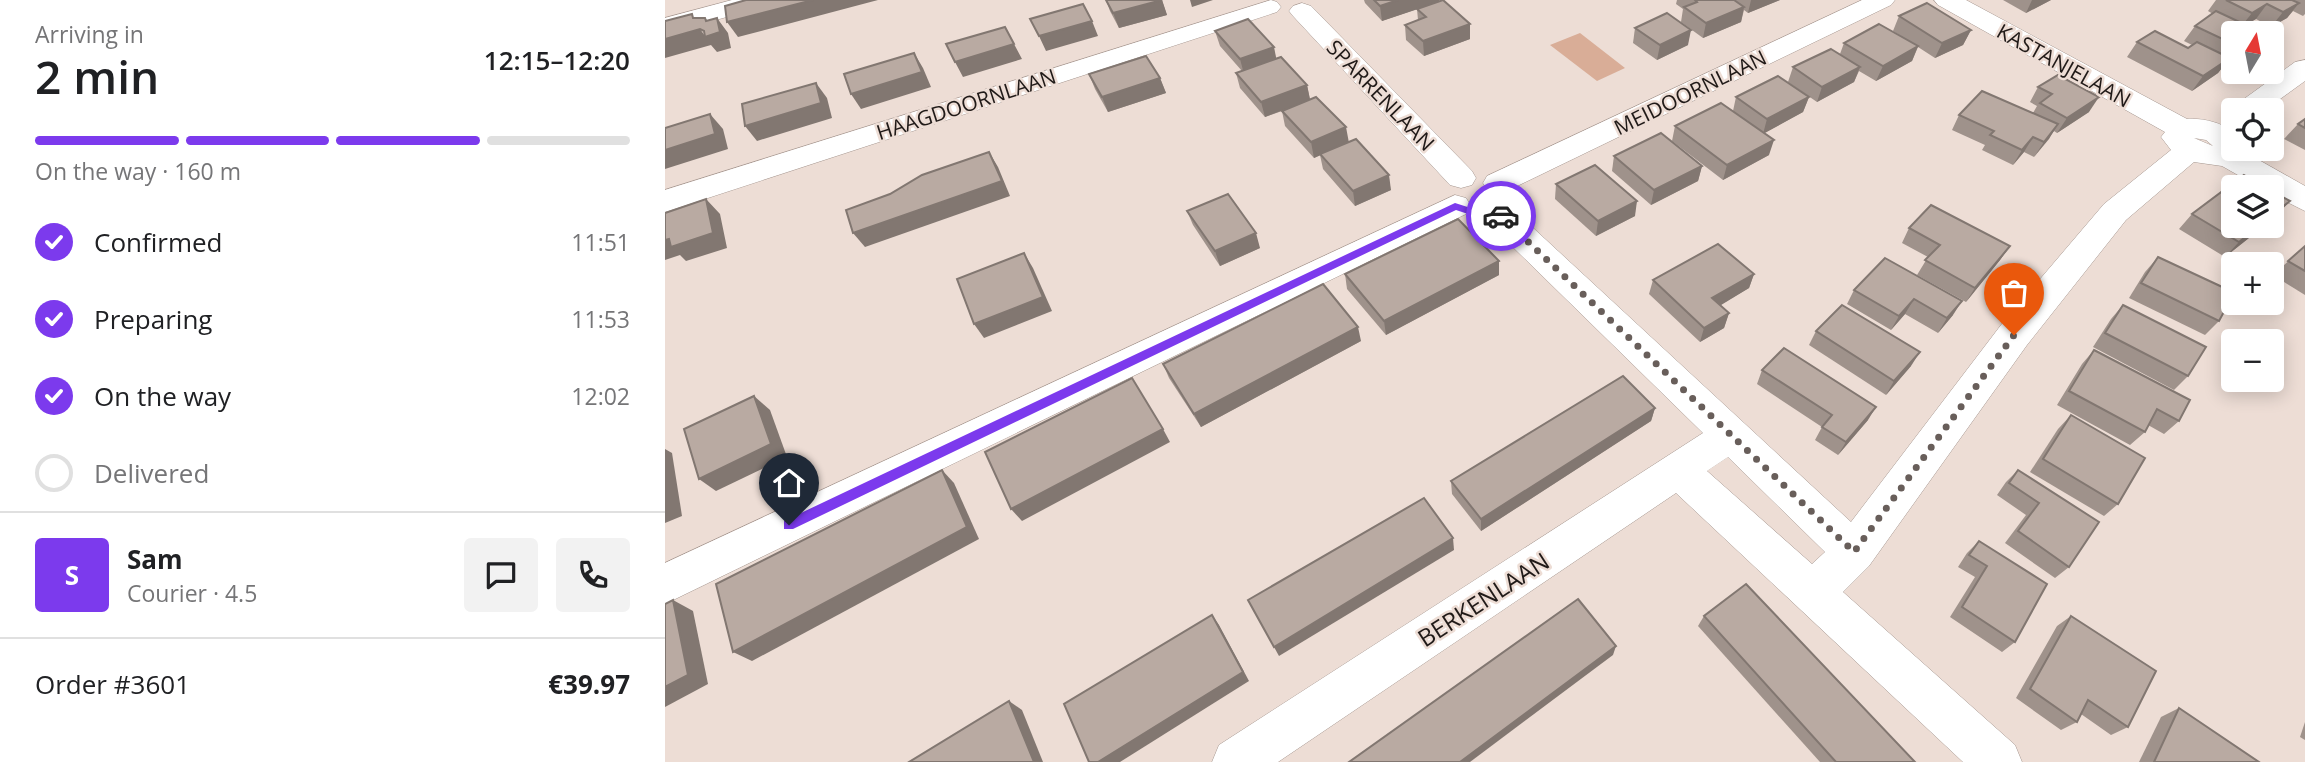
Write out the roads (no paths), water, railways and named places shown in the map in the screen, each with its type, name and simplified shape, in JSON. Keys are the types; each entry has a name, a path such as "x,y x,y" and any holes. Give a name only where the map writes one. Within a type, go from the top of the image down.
{"street":[{"path":"665,26 761,0"},
{"name":"MEIDOORNLAAN","path":"1496,196 1882,0"},
{"name":"KASTANJELAAN","path":"1947,0 2209,138 2305,200"},
{"path":"1268,3 1284,14 1307,5"},
{"name":"HAAGDOORNLAAN","path":"665,201 1268,3"},
{"name":"SPARRENLAAN","path":"1307,5 1458,192"},
{"path":"2264,98 2305,68"},
{"path":"1814,591 1854,552 2014,335 2115,212 2209,138"},
{"path":"665,584 1458,192 1481,176 1496,196 1730,436 1854,552"},
{"name":"BERKENLAAN","path":"1236,762 1730,436"},
{"path":"1679,471 1814,591 1998,762"}]}
